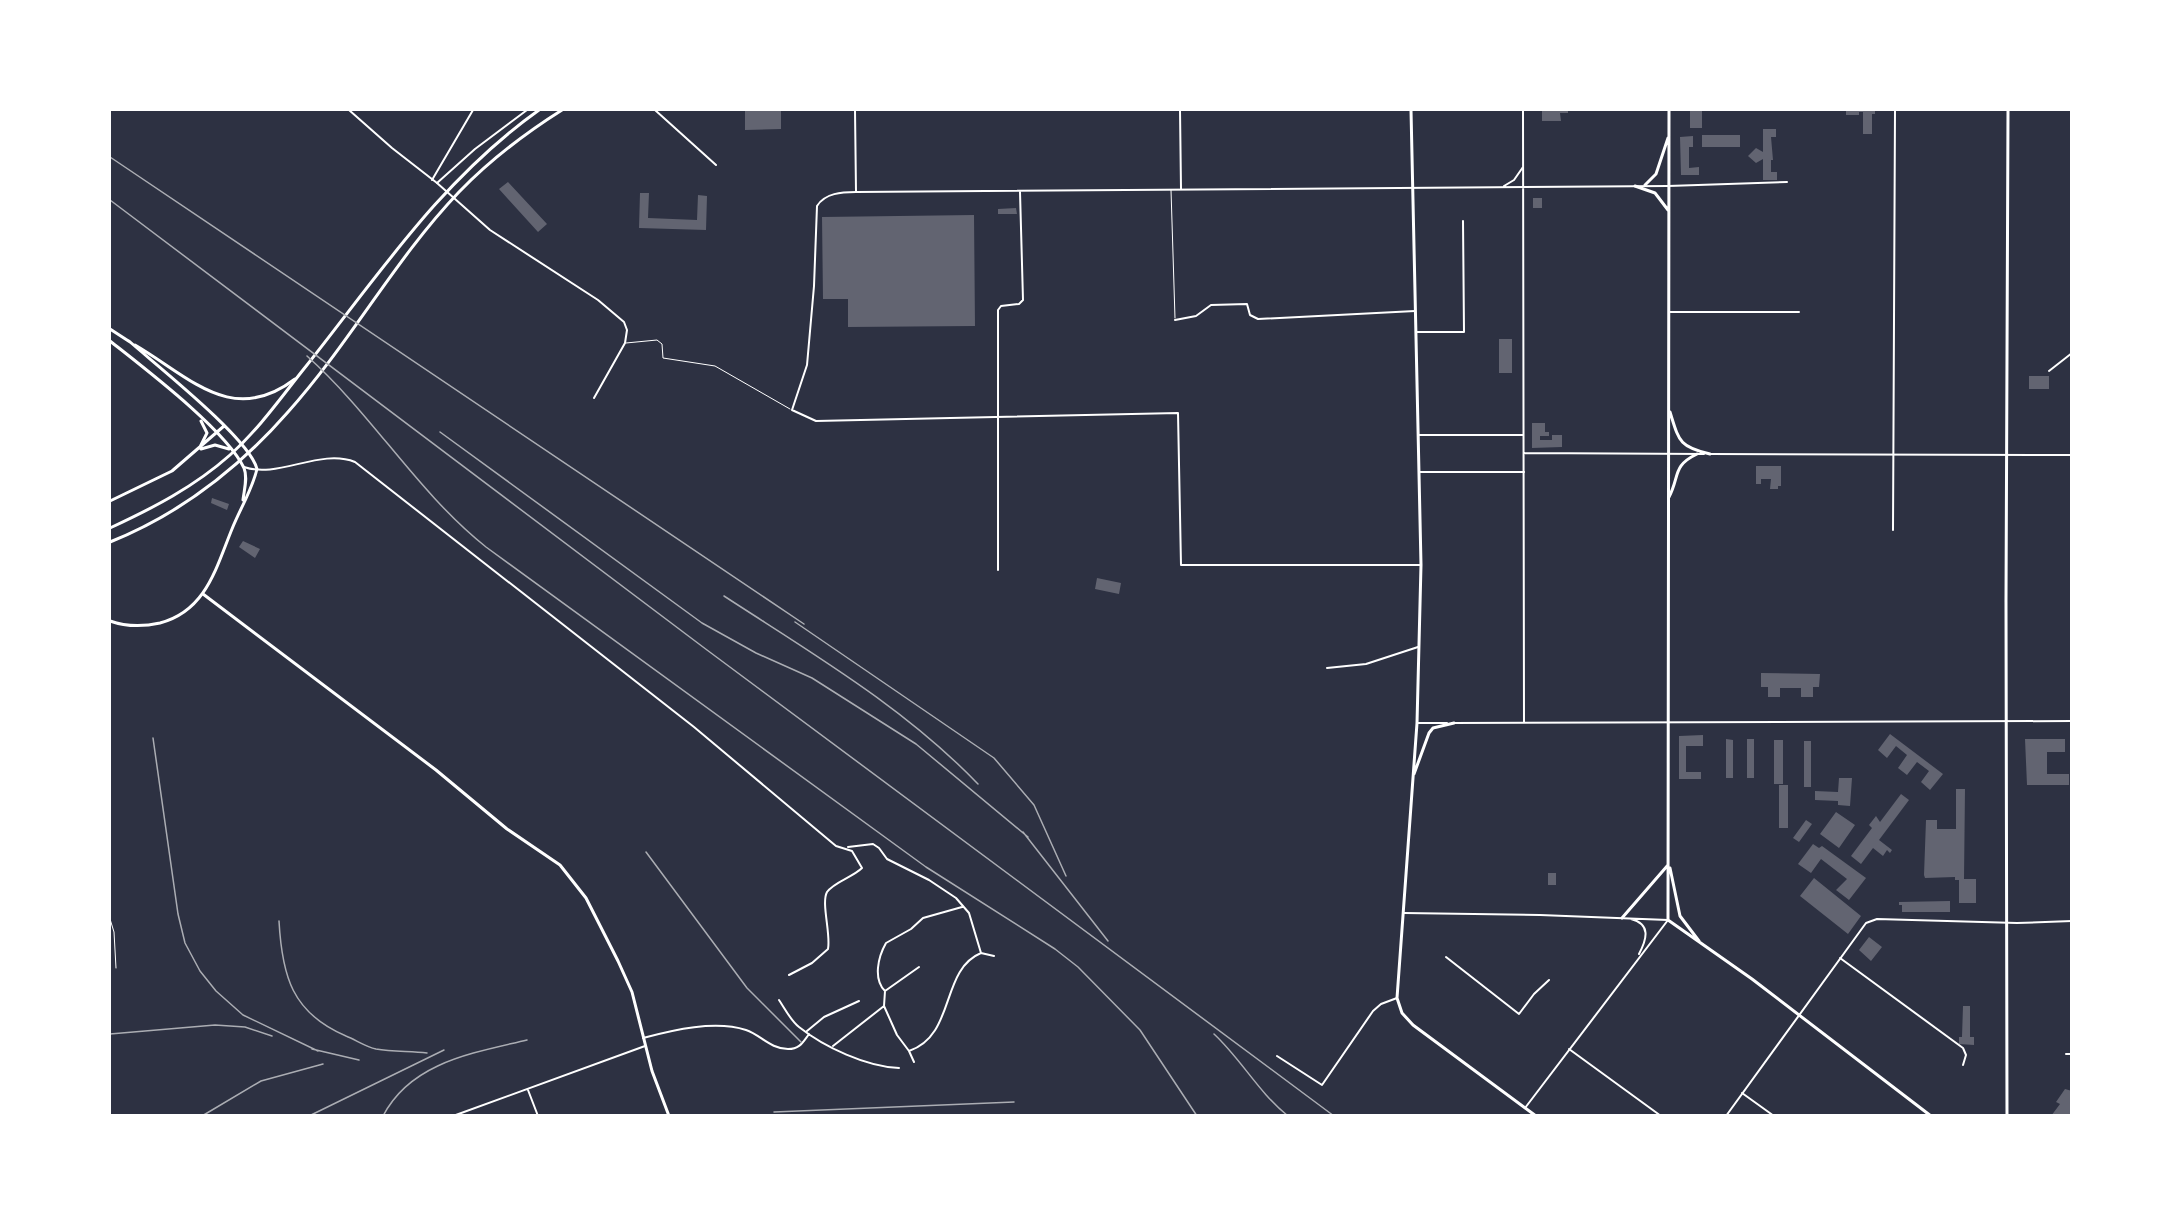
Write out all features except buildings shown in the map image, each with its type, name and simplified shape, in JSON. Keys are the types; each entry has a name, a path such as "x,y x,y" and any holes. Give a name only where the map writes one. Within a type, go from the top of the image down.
{"main road":[{"path":"110,528 150,509 210,472 255,431 447,189 489,148 539,110"},
{"path":"110,542 160,518 218,480 262,440 306,389 387,282 458,194 498,154 562,110"},
{"path":"1411,110 1421,565 1417,723 1397,998 1398,1005 1413,1025 1536,1116"},
{"path":"1669,110 1668,920 1799,1015 1931,1116"},
{"path":"2007,1116 2008,110"},
{"path":"1645,185 1656,174 1664,145 1669,137"},
{"path":"1635,186 1655,193 1669,211"},
{"path":"110,329 208,391 233,399 262,399 275,394 296,378"},
{"path":"110,341 172,391 231,450 244,467 246,476 242,505"},
{"path":"110,621 137,626 165,621 188,611 212,579 257,469 253,456 224,426 129,341"},
{"path":"1669,408 1682,444 1692,450 1710,454"},
{"path":"197,451 207,433 200,418"},
{"path":"110,501 172,471 224,426"},
{"path":"197,451 215,445 231,450"},
{"path":"1668,499 1674,487 1678,467 1684,460 1697,454"},
{"path":"203,594 442,774 507,829 560,865 586,898 632,992 644,1042 669,1116"},
{"path":"1412,778 1429,733 1433,728 1454,723"},
{"path":"1622,918 1669,863"},
{"path":"1669,863 1680,916 1701,944"}],"street":[{"path":"349,110 500,237 618,315 627,330 625,343 594,398"},
{"path":"432,180 473,110"},
{"path":"437,183 475,149 526,110"},
{"path":"655,110 716,165"},
{"path":"855,110 856,192"},
{"path":"1180,110 1181,189"},
{"path":"1523,110 1524,723"},
{"path":"1893,530 1895,110"},
{"path":"1503,187 1514,180 1524,164"},
{"path":"1421,565 1181,565 1178,413 816,421 792,410 807,365 814,286 817,206 823,198 831,195 856,192 1668,186 1787,182"},
{"path":"998,570 998,310 1001,306 1019,304 1023,300 1020,192"},
{"path":"1416,332 1464,332 1463,221"},
{"path":"1175,320 1196,316 1211,305 1247,304 1250,315 1258,319 1414,311"},
{"path":"1669,312 1799,312"},
{"path":"2049,371 2072,352"},
{"path":"1418,435 1524,435"},
{"path":"1524,453 2072,455"},
{"path":"244,467 257,469 334,457 347,459 365,468 693,727 836,846 848,848 873,844 887,859 929,880 964,907 969,914 981,953"},
{"path":"1419,472 1524,472"},
{"path":"1327,668 1366,664 1418,647"},
{"path":"1417,723 2072,721"},
{"path":"789,975 812,963 828,949 830,934 826,896 830,889 862,868 852,850 848,848"},
{"path":"914,1062 897,1035 884,1006 885,991 880,984 878,967 886,943 911,929 923,918 964,907"},
{"path":"1402,913 1668,920"},
{"path":"1622,918 1637,921 1646,931 1644,943 1634,961"},
{"path":"1726,1116 1866,923 1877,919 2007,923 2072,921"},
{"path":"1525,1108 1634,961 1668,920"},
{"path":"909,1051 916,1048 937,1028 944,1016 952,984 969,958 981,953 994,956"},
{"path":"1446,957 1519,1014 1534,994 1550,980"},
{"path":"1840,958 1963,1048 1966,1055 1963,1065"},
{"path":"885,991 919,967"},
{"path":"1277,1056 1322,1085 1340,1063 1373,1011 1381,1004 1397,998"},
{"path":"779,1000 798,1027 808,1033 853,1058 870,1064 899,1068"},
{"path":"453,1116 527,1090 677,1030 724,1027 743,1029 775,1047 791,1049 801,1046 808,1033 824,1017 859,1001"},
{"path":"833,1046 884,1006"},
{"path":"1569,1049 1661,1116"},
{"path":"2066,1054 2072,1054"},
{"path":"527,1090 538,1116"},
{"path":"1743,1093 1774,1116"}],"lane":[{"path":"1171,190 1175,320"},
{"path":"625,343 660,341 663,358 715,366 792,410"},
{"path":"110,920 114,932 116,968"}],"railway":[{"path":"110,157 804,624"},
{"path":"110,200 707,650 1334,1116"},
{"path":"307,356 353,403 438,502 486,547 926,867 1055,949 1078,967 1140,1030 1197,1116"},
{"path":"440,432 702,623 756,653 812,678 916,744 1028,837"},
{"path":"724,596 889,706 920,730 978,784"},
{"path":"795,622 994,758 1034,805 1066,876"},
{"path":"153,738 178,914 185,943 200,971 216,991 243,1015 318,1051"},
{"path":"1023,832 1108,941"},
{"path":"646,852 747,988 801,1042"},
{"path":"279,921 287,975 293,990 313,1016 328,1027 372,1048 427,1053"},
{"path":"110,1034 215,1025 245,1027 272,1036"},
{"path":"1214,1034 1268,1097 1288,1116"},
{"path":"383,1116 395,1098 410,1083 427,1072 465,1056 527,1040"},
{"path":"312,1049 359,1060"},
{"path":"309,1116 444,1050"},
{"path":"202,1116 261,1081 323,1064"},
{"path":"774,1112 1014,1102"}]}
